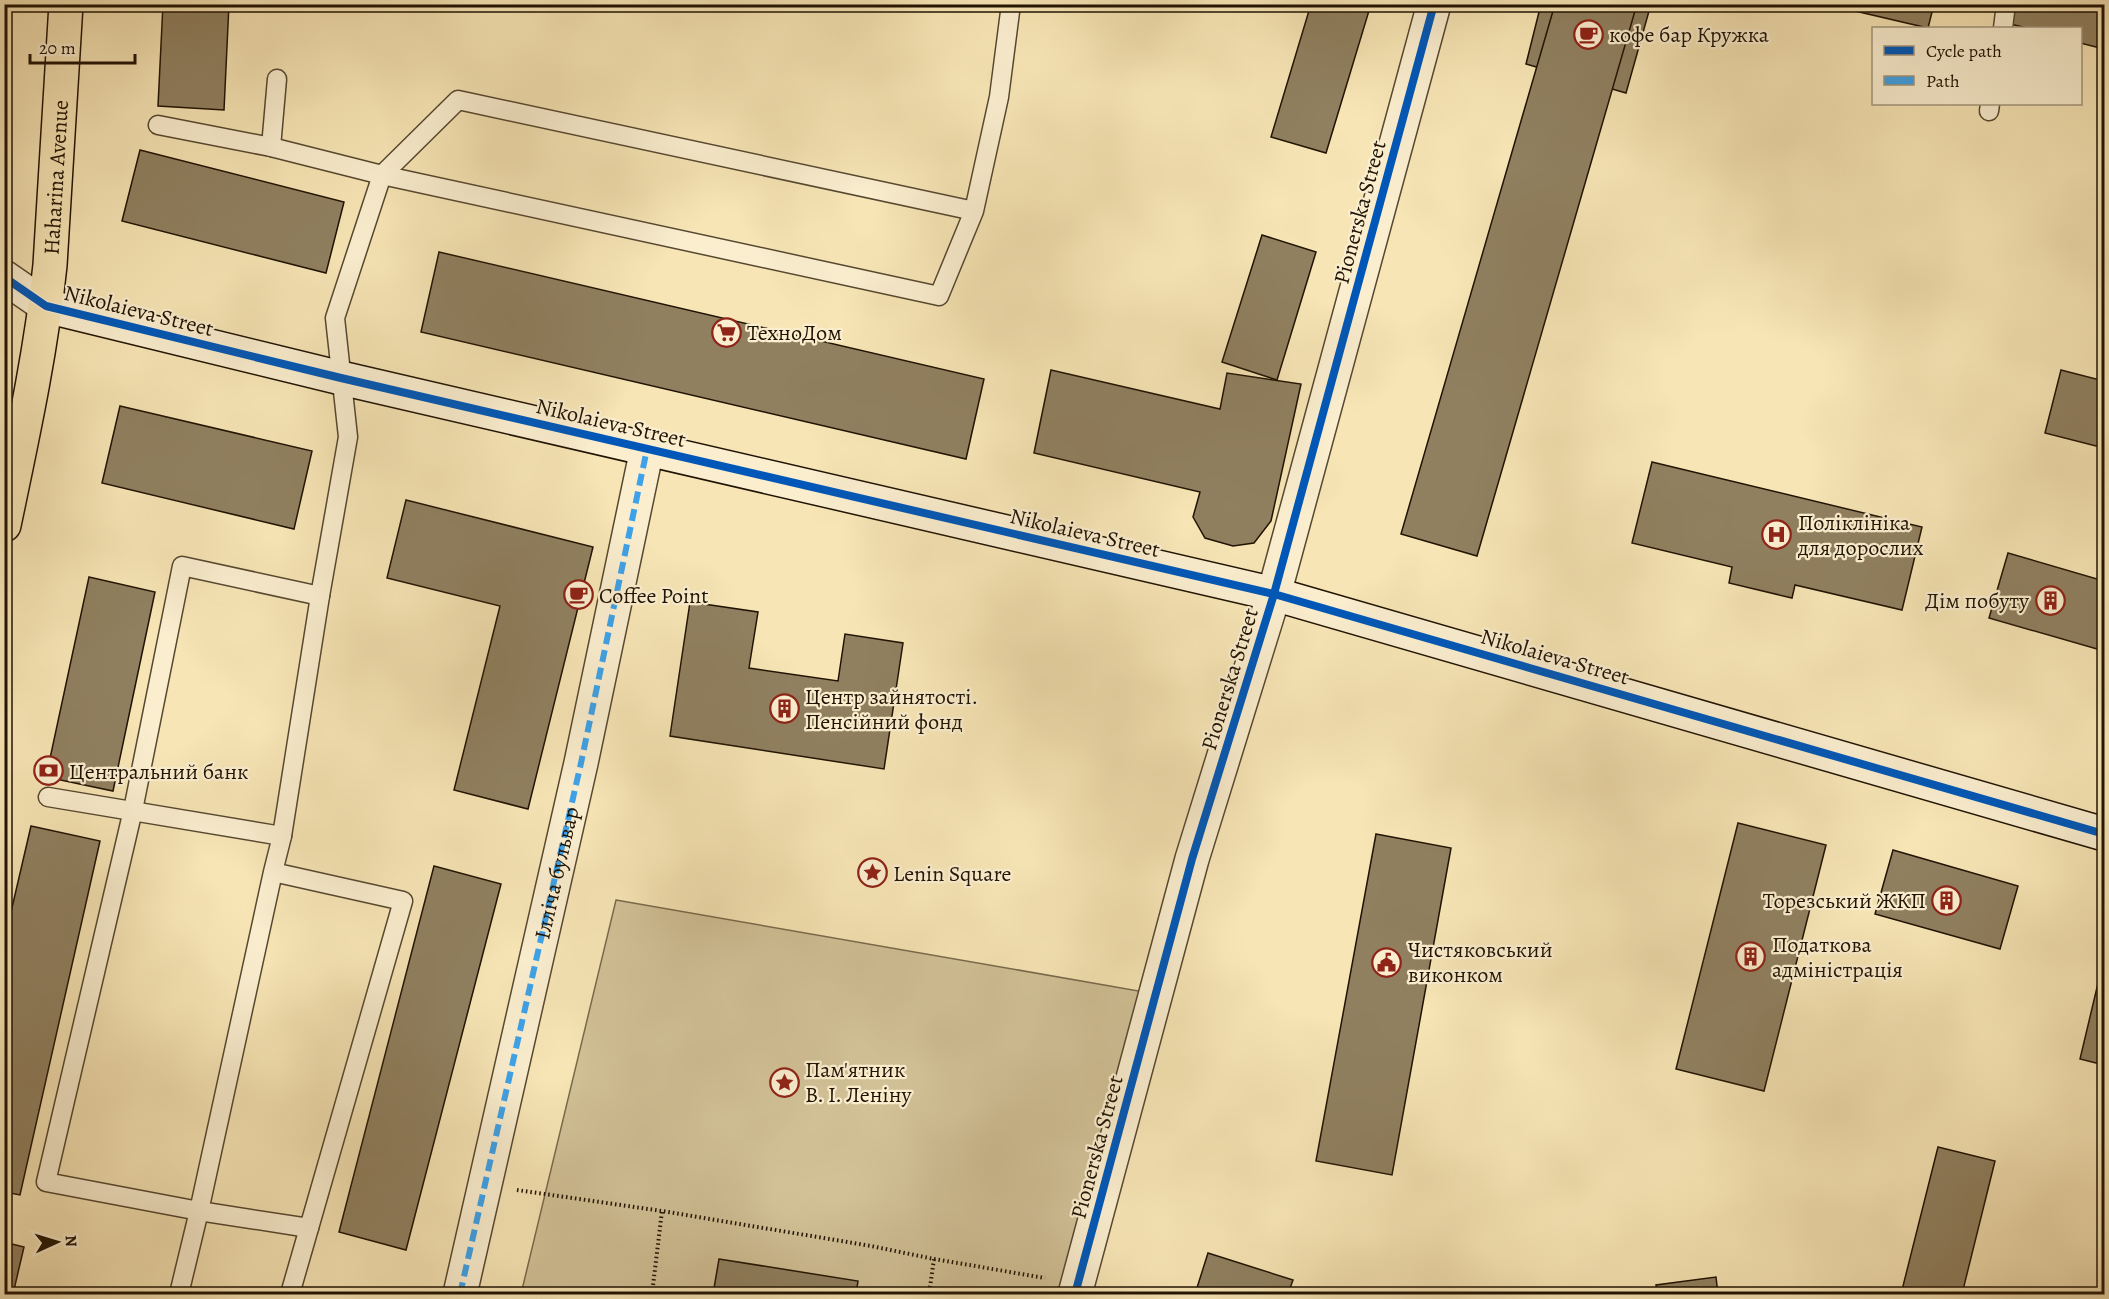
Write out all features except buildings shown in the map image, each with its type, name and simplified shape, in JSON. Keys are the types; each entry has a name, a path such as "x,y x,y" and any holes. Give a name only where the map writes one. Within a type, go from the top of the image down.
{"main road":[{"name":"Haharina Avenue","path":"4,525 33,390 46,306 66,4"}],"street":[{"name":"Pionerska Street","path":"1076,1289 1192,860 1274,594 1434,4"},
{"path":"4,277 46,306"},
{"name":"Nikolaieva Street","path":"46,306 341,378 1274,594 2104,834"},
{"name":"Ілліча бульвар","path":"460,1294 581,763 647,449"}],"lane":[{"path":"158,125 271,147 382,175 939,296 974,211 999,98 1011,4"},
{"path":"2002,27 2006,4"},
{"path":"271,147 277,79"},
{"path":"179,1294 282,836 348,437 335,318 382,175 458,100 974,211"},
{"path":"309,1228 199,1211 46,1182 133,810 182,566 320,596"},
{"path":"48,797 282,836"},
{"path":"273,872 403,901 290,1294"}],"path":[{"path":"483,1186 662,1211 871,1246 1076,1289"},
{"path":"652,1294 662,1211"},
{"path":"929,1294 934,1259"}],"shaded area":[{"path":"616,900 1156,994 1058,1294 521,1294"}],"marked path":[{"path":"460,1294 581,763 647,449"}],"cycle path":[{"path":"1075,1294 1192,859 1274,594 1434,4"},
{"path":"4,277 46,306 341,378 1274,594 2104,834"}],"place":[{"name":"кофе бар Кружка","path":"1588,34"},
{"name":"ТехноДом","path":"726,332"},
{"name":"Поліклініка для дорослих","path":"1777,535"},
{"name":"Coffee Point","path":"578,595"},
{"name":"Дім побуту","path":"2050,600"},
{"name":"Центр зайнятості. Пенсійний фонд","path":"784,709"},
{"name":"Центральний банк","path":"48,771"},
{"name":"Lenin Square","path":"872,873"},
{"name":"Торезський ЖКП","path":"1947,900"},
{"name":"Податкова адміністрація","path":"1751,957"},
{"name":"Чистяковський виконком","path":"1387,962"},
{"name":"Пам'ятник В. І. Леніну","path":"784,1082"}]}
